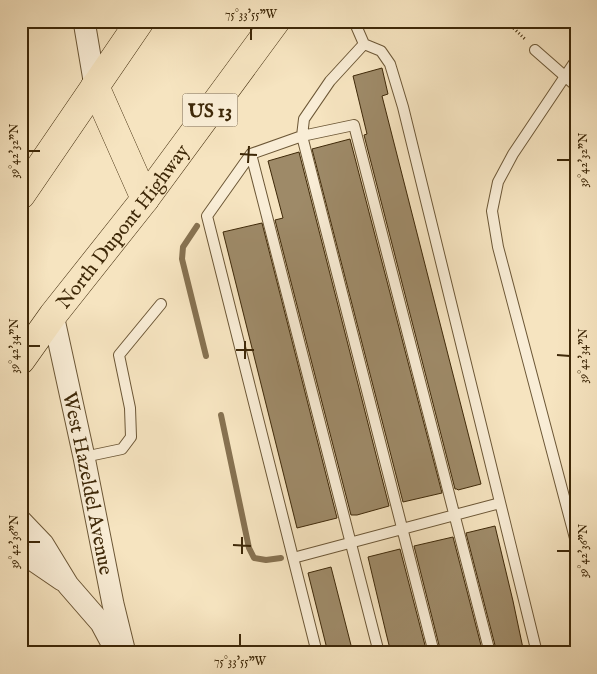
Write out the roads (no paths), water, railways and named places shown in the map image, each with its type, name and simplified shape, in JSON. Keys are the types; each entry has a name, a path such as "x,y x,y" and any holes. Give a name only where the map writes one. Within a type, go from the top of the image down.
{"highway":[{"path":"21,195 30,165 95,86 140,21"},
{"name":"North Dupont Highway","path":"21,360 53,315 145,199 276,21"},
{"path":"95,86 145,199"}],"street":[{"path":"84,21 95,86"},
{"name":"West Hazeldel Avenue","path":"53,315 113,604 126,653"},
{"path":"21,520 44,544 68,585 101,623 118,653"},
{"path":"21,552 68,585"}],"lane":[{"path":"342,21 355,24 364,44 381,51 390,64 403,107 537,653"},
{"path":"364,44 330,81 304,119 302,136 434,653"},
{"path":"535,50 576,86"},
{"path":"576,60 514,154 498,182 492,211 498,247 576,542"},
{"path":"317,653 207,216 251,154 302,136 354,125 490,653"},
{"path":"251,154 379,653"},
{"path":"84,458 122,449 131,437 130,408 119,355 161,304"},
{"path":"293,558 500,503"}],"waterway":[{"path":"197,226 183,247 182,259 206,356"},
{"path":"221,415 249,548 254,558 266,560 281,558"}]}
